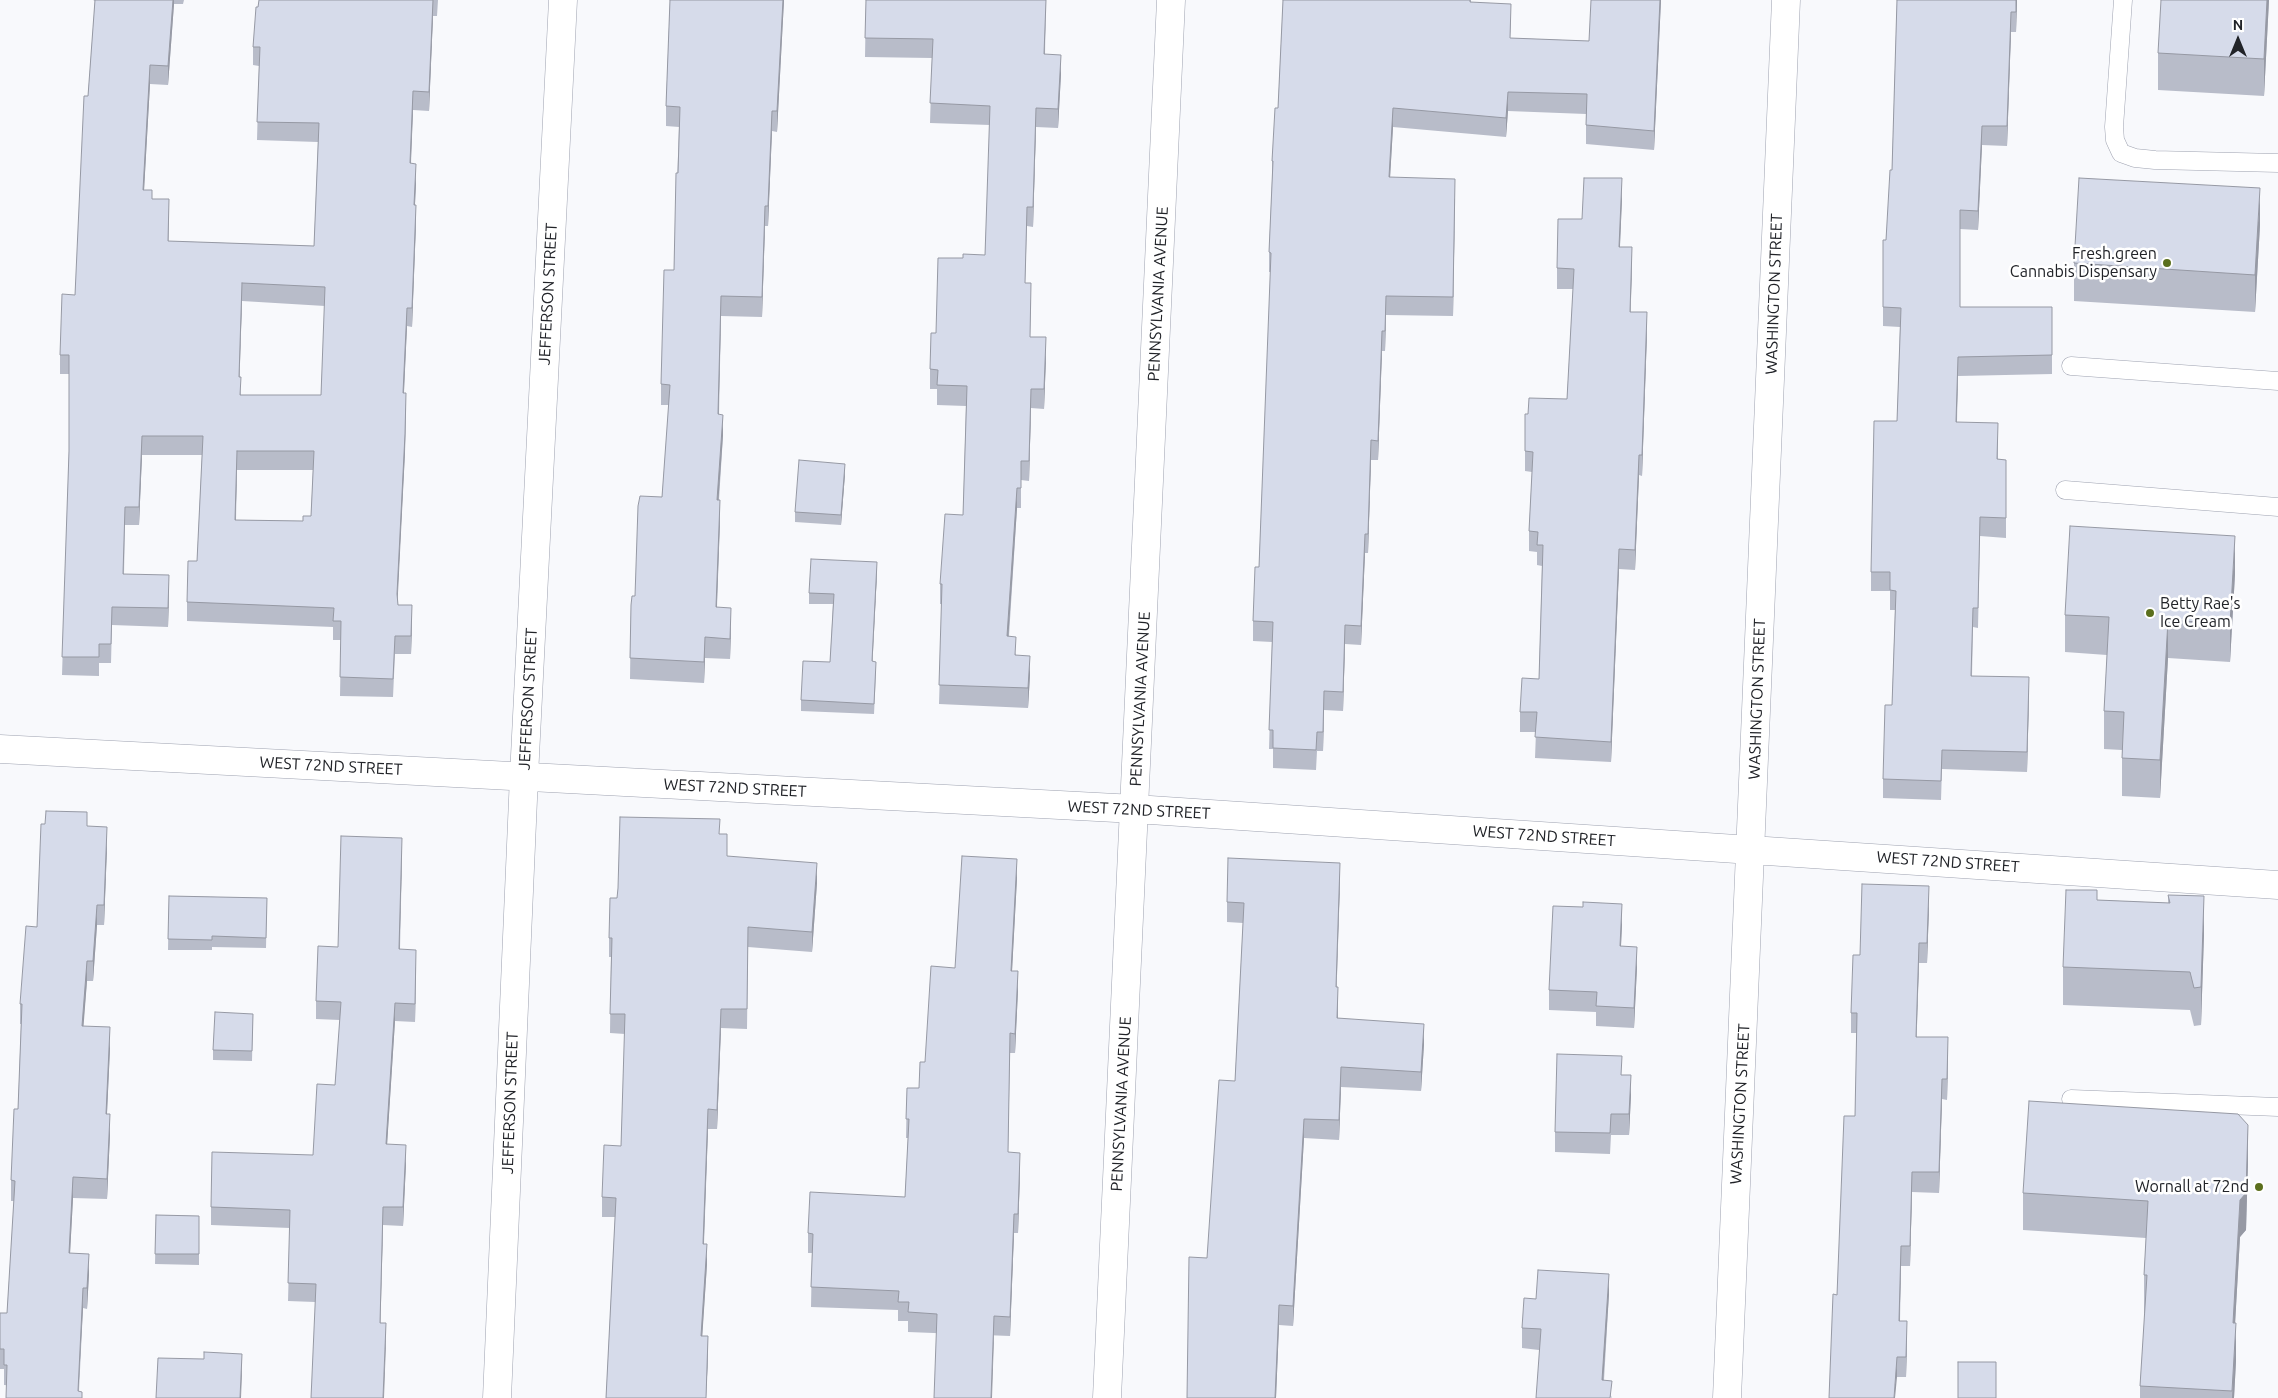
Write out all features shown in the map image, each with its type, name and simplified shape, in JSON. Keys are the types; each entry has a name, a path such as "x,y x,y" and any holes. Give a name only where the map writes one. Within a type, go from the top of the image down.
{"street":[{"name":"JEFFERSON STREET","path":"497,1398 524,776 563,0"},
{"name":"PENNSYLVANIA AVENUE","path":"1107,1398 1171,0"},
{"name":"WASHINGTON STREET","path":"1727,1398 1786,0"},
{"name":"WEST 72ND STREET","path":"0,749 1135,810 2278,885"}],"lane":[{"path":"2123,0 2114,127 2115,140 2121,153 2135,158 2155,160 2278,162"},
{"path":"2071,366 2278,381"},
{"path":"2065,490 2278,508"},
{"path":"2071,1099 2278,1107"}],"building":[{"path":"95,0 173,0 168,66 150,65 143,190 152,190 152,199 169,199 168,241 314,246 319,123 257,122 260,47 253,47 256,7 258,7 259,0 433,0 429,92 413,91 410,163 416,164 414,205 416,205 412,308 407,308 403,393 406,393 405,434 397,594 398,605 412,605 411,636 395,636 393,679 340,677 341,621 333,621 334,608 187,602 188,561 197,561 203,436 142,436 139,507 125,507 123,574 169,575 168,608 112,607 111,644 99,644 99,657 62,657 69,451 69,355 60,355 62,294 75,295 84,96 88,96","holes":["242,283 325,287 321,395 240,395","237,451 314,451 311,516 303,516 303,521 235,520"]},
{"path":"670,0 783,0 777,111 772,111 768,206 765,206 762,297 721,296 718,414 723,415 717,500 720,500 716,607 731,608 730,639 705,637 704,662 630,658 631,605 632,596 635,596 638,506 640,496 662,497 670,385 661,384 664,270 674,270 676,173 678,173 680,107 666,106"},
{"path":"866,0 1046,0 1044,54 1061,55 1058,109 1036,108 1033,207 1027,207 1025,283 1031,283 1030,337 1046,337 1044,389 1031,389 1029,461 1021,461 1021,488 1017,488 1007,636 1016,637 1015,655 1030,656 1028,688 939,685 942,584 940,584 945,514 963,515 967,386 937,385 938,370 930,369 931,333 936,333 938,258 963,258 963,254 985,255 990,106 930,103 933,39 865,38"},
{"path":"1283,0 1470,0 1470,2 1511,4 1510,38 1589,41 1591,0 1660,0 1654,131 1586,125 1587,94 1508,92 1506,118 1393,108 1389,177 1455,179 1453,297 1386,296 1385,331 1382,331 1378,441 1371,440 1368,534 1365,534 1361,626 1345,625 1343,692 1324,691 1323,732 1317,732 1316,750 1273,748 1273,730 1269,730 1273,622 1253,621 1255,567 1259,567 1271,253 1269,252 1272,161 1275,108 1278,108"},
{"path":"1897,0 2016,0 2016,12 2011,12 2007,126 1982,126 1978,211 1960,210 1960,307 2052,307 2052,355 1958,357 1956,422 1998,423 1997,459 2006,460 2006,518 1980,517 1978,608 1973,608 1971,676 2029,677 2027,752 1942,750 1941,781 1883,779 1885,705 1892,705 1896,591 1890,590 1890,572 1871,572 1874,421 1897,421 1901,308 1883,307 1883,240 1886,240 1890,170 1892,170"},
{"path":"2161,0 2267,0 2264,59 2158,53"},
{"path":"1584,178 1622,178 1619,247 1632,247 1630,312 1647,312 1642,455 1639,455 1635,550 1619,549 1611,742 1535,737 1537,712 1520,712 1522,678 1539,679 1543,545 1537,545 1538,532 1529,531 1533,452 1525,451 1525,414 1528,414 1529,398 1567,399 1574,269 1557,268 1558,219 1582,219"},
{"path":"2079,178 2260,188 2255,275 2074,263"},
{"path":"799,460 845,464 841,515 795,512"},
{"path":"2070,526 2235,536 2230,624 2168,620 2160,760 2122,758 2124,712 2104,711 2109,617 2065,615"},
{"path":"811,559 877,562 872,661 876,662 874,704 801,700 803,661 830,662 834,594 809,593"},
{"path":"46,811 87,812 87,826 107,827 104,905 97,905 93,961 87,961 82,1026 110,1027 106,1114 110,1114 107,1179 73,1177 69,1253 89,1254 87,1288 83,1288 78,1391 82,1392 82,1398 6,1398 7,1365 4,1365 4,1349 0,1349 0,1313 7,1313 15,1181 11,1180 14,1109 18,1109 22,1004 20,1004 26,926 37,927 41,824 45,824"},
{"path":"620,817 720,819 719,834 727,834 727,856 817,863 812,932 748,927 747,1009 721,1009 717,1110 708,1109 703,1244 707,1244 701,1336 708,1336 706,1398 606,1398 616,1198 602,1197 604,1145 621,1146 625,1014 610,1014 612,938 609,938 610,898 617,898"},
{"path":"341,836 402,838 399,949 416,950 415,1004 395,1003 386,1144 406,1145 403,1207 383,1207 380,1323 386,1323 383,1398 311,1398 316,1284 288,1283 290,1210 211,1207 212,1152 313,1155 317,1084 335,1085 341,1002 316,1001 318,946 338,947"},
{"path":"962,856 1017,859 1011,971 1018,971 1015,1034 1010,1033 1008,1152 1020,1153 1018,1214 1014,1214 1010,1317 994,1316 991,1398 934,1398 937,1314 908,1312 909,1302 898,1302 899,1291 811,1287 813,1234 808,1233 810,1192 905,1197 909,1119 906,1119 907,1088 919,1088 920,1062 925,1062 931,966 955,968"},
{"path":"1228,858 1340,863 1336,987 1338,987 1337,1018 1424,1024 1421,1072 1341,1067 1339,1120 1304,1119 1293,1306 1279,1305 1275,1398 1187,1398 1189,1257 1207,1258 1219,1080 1235,1081 1244,903 1227,902"},
{"path":"1862,884 1929,886 1927,943 1919,943 1916,1037 1948,1037 1947,1079 1942,1079 1939,1172 1912,1172 1910,1246 1901,1246 1899,1321 1907,1321 1906,1357 1897,1357 1894,1398 1829,1398 1833,1294 1837,1295 1844,1116 1855,1116 1857,1013 1851,1013 1853,955 1860,955"},
{"path":"2066,890 2097,890 2097,900 2170,903 2168,895 2204,896 2201,987 2194,988 2190,972 2063,967"},
{"path":"169,896 267,898 266,938 212,936 212,940 168,939"},
{"path":"1583,902 1622,904 1620,946 1637,947 1634,1008 1596,1006 1597,992 1549,990 1553,906 1583,907"},
{"path":"215,1012 253,1014 252,1051 213,1050"},
{"path":"1557,1054 1622,1056 1621,1075 1631,1075 1629,1114 1611,1114 1610,1133 1555,1132"},
{"path":"2029,1101 2238,1114 2248,1125 2246,1193 2240,1200 2233,1323 2236,1323 2232,1391 2140,1386 2147,1275 2144,1275 2148,1201 2023,1193"},
{"path":"156,1215 199,1216 199,1254 155,1254"},
{"path":"1538,1270 1609,1274 1602,1380 1612,1381 1610,1398 1536,1398 1541,1329 1522,1328 1524,1298 1536,1299"},
{"path":"204,1352 242,1354 240,1398 156,1398 158,1358 204,1359"},
{"path":"1958,1362 1996,1362 1996,1398 1958,1398"}],"place":[{"name":"Fresh.green Cannabis Dispensary","path":"2167,263"},
{"name":"Betty Rae's Ice Cream","path":"2150,613"},
{"name":"Wornall at 72nd","path":"2259,1187"}]}
